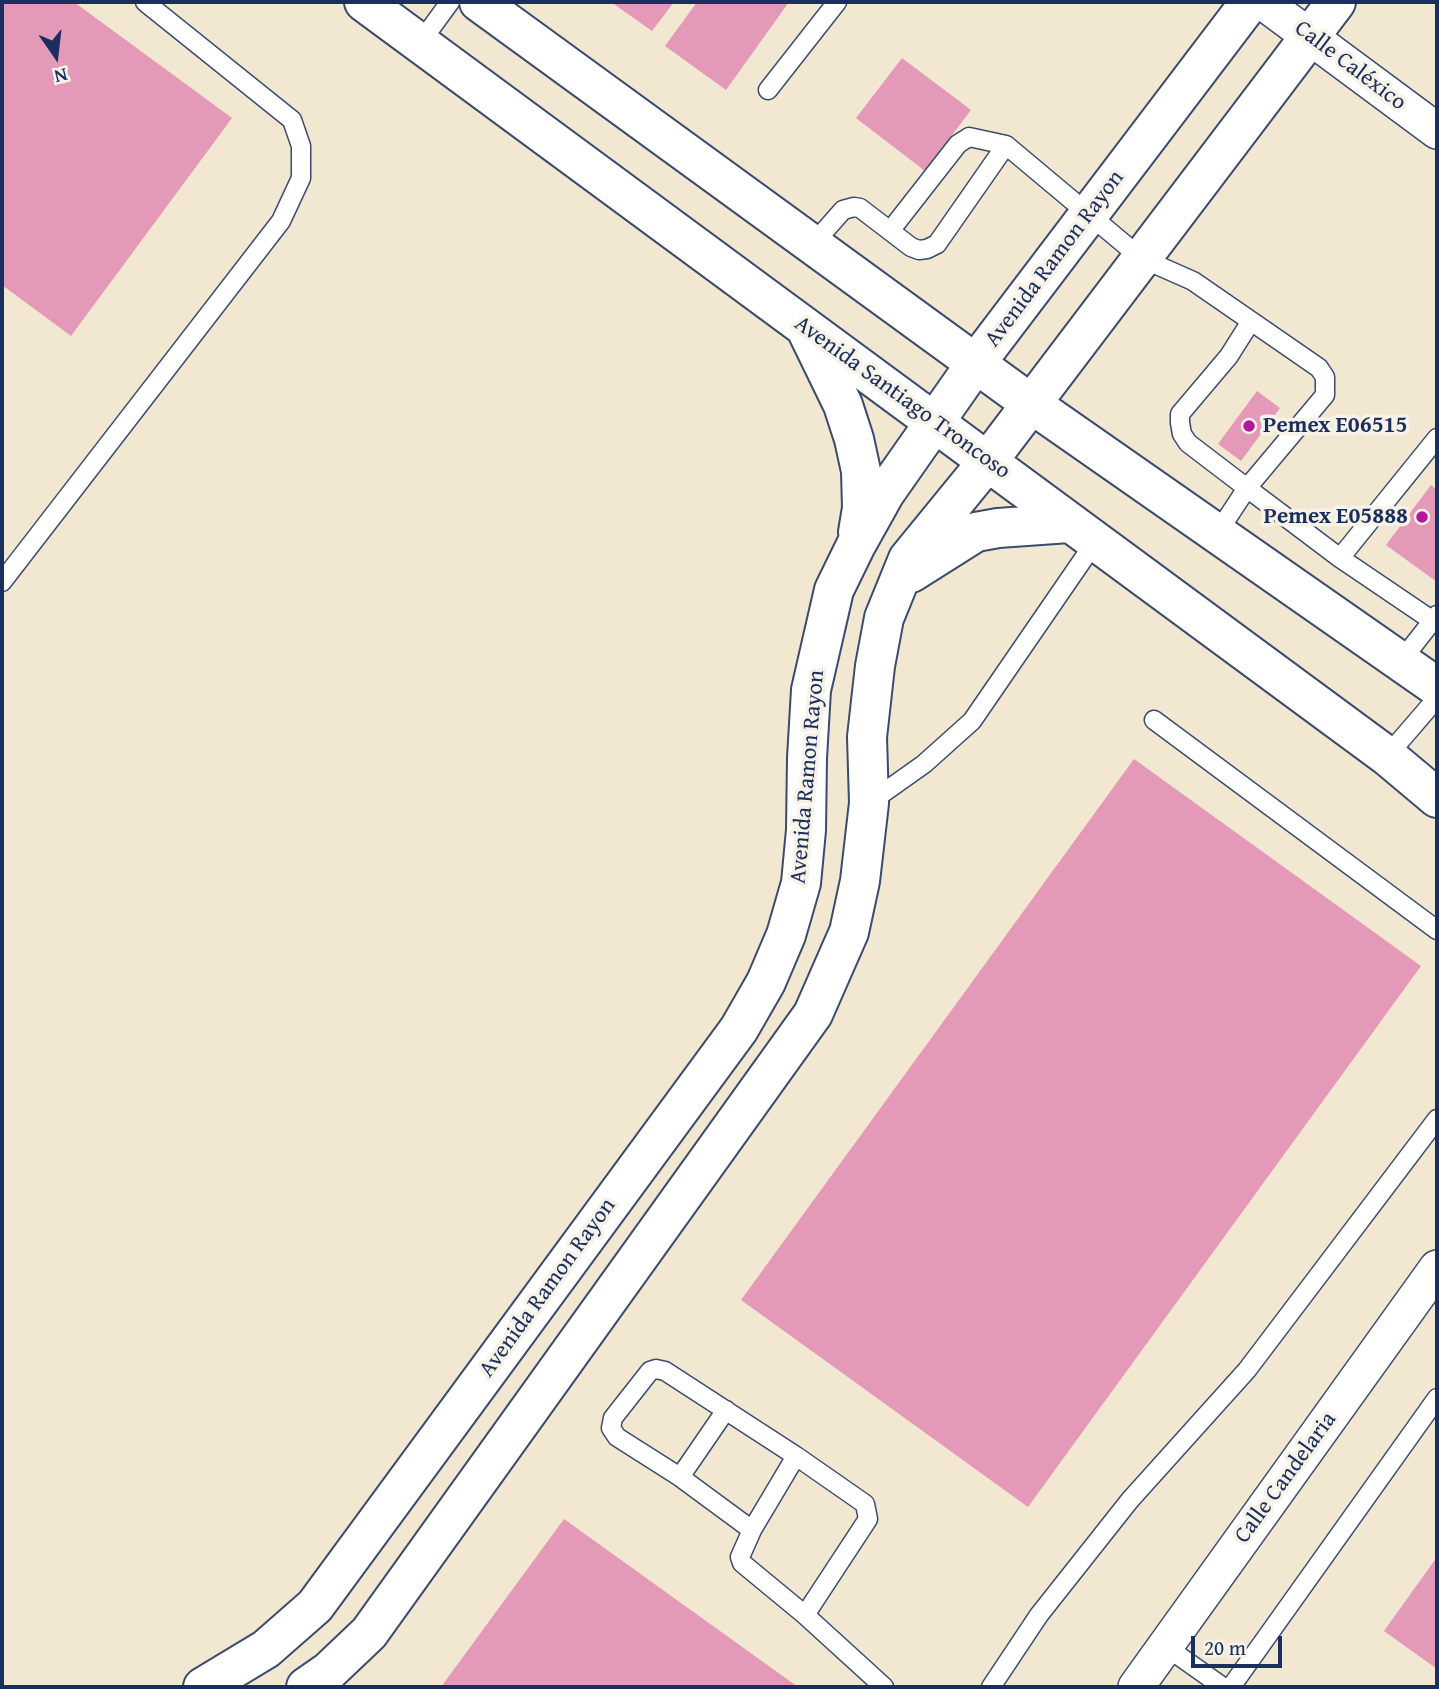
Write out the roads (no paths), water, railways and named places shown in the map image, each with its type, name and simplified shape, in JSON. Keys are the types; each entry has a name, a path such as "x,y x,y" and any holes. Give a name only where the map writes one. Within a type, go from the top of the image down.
{"main road":[{"name":"Avenida Santiago Troncoso","path":"364,2 934,423 988,460 1082,533 1387,756 1437,798"},
{"path":"479,2 1030,403 1437,687"},
{"name":"Avenida Ramon Rayon","path":"203,1687 266,1649 314,1606 739,1029 766,982 786,935 801,883 806,830 811,690 834,590 856,545 885,494 976,363 1250,2"},
{"path":"306,1687 329,1671 369,1633 813,1014 849,932 860,881 869,803 867,737 875,666 884,618 908,558 988,460 1336,2"},
{"path":"804,326 843,405 854,439 861,471 862,508 856,545"},
{"path":"900,579 976,532 998,528 1082,533"}],"street":[{"name":"Calle Caléxico","path":"1263,2 1437,131"},
{"name":"Calle Candelaria","path":"1136,1687 1437,1269"}],"lane":[{"path":"2,582 281,221 301,178 301,146 292,120 145,2"},
{"path":"420,43 450,2"},
{"path":"768,90 837,2"},
{"path":"890,231 958,144 969,137 1006,145 1141,258 1194,281 1319,368 1325,377 1325,395 1247,488 1216,535"},
{"path":"813,244 843,210 854,207 860,208 919,250 927,250 937,244 1006,145"},
{"path":"1251,321 1229,356 1181,414 1182,434 1188,443 1340,558 1435,618 1401,661"},
{"path":"1340,558 1435,445"},
{"path":"869,803 924,764 972,721 1082,533"},
{"path":"1387,756 1437,698"},
{"path":"1154,720 1437,930"},
{"path":"991,1687 1047,1605 1130,1500 1247,1370 1437,1119"},
{"path":"752,1530 680,1477 617,1437 611,1429 612,1418 646,1374 656,1369 664,1371 865,1504 869,1519 805,1615"},
{"path":"1231,1687 1437,1398"},
{"path":"680,1477 726,1410"},
{"path":"796,1456 752,1530 740,1557 742,1563 805,1615 884,1687"},
{"path":"1165,1646 1223,1687"}],"place":[{"name":"Pemex E06515","path":"1249,426"},
{"name":"Pemex E05888","path":"1422,517"}]}
